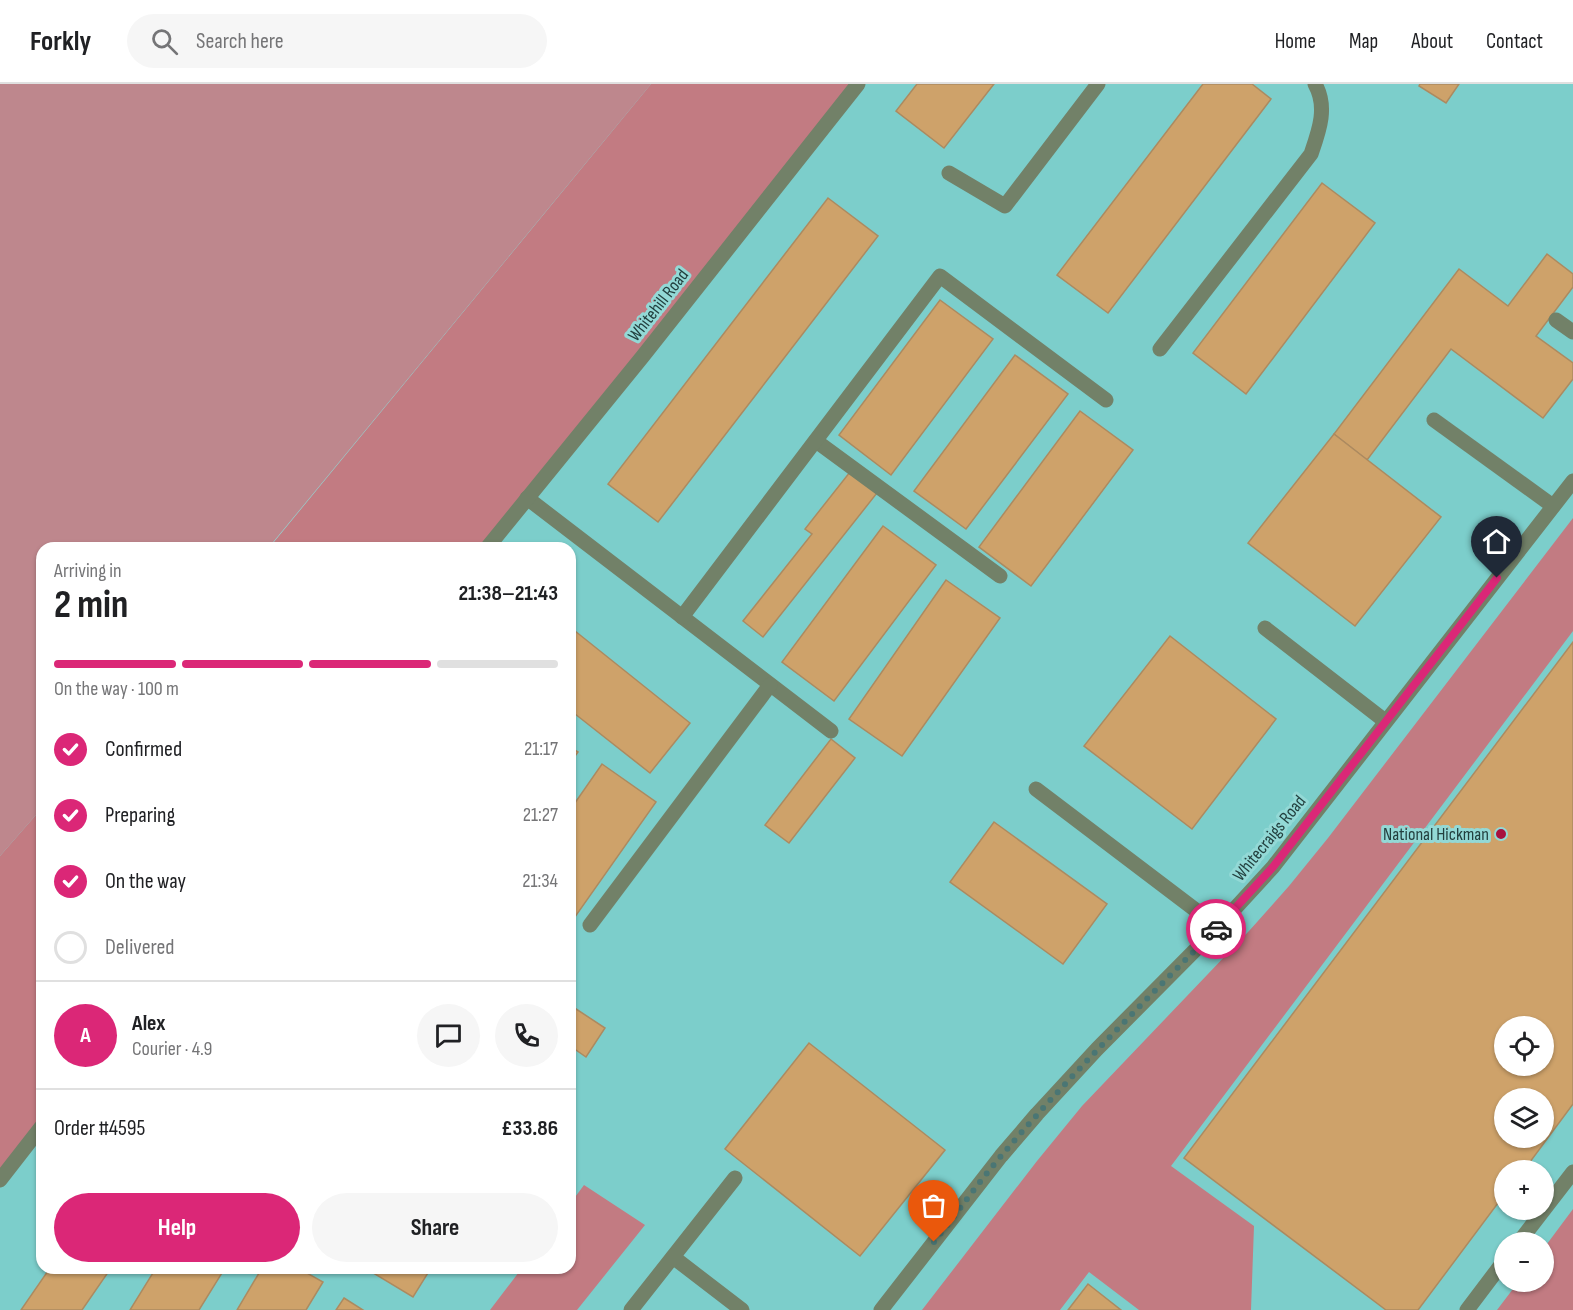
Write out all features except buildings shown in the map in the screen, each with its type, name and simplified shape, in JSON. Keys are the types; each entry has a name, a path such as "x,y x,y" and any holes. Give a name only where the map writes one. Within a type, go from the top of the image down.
{"street":[{"name":"Whitehill Road","path":"492,542 643,356 858,84"},
{"path":"950,173 1005,206 1098,84"},
{"path":"1160,349 1311,154 1321,127 1321,94 1315,84"},
{"path":"682,617 940,276 1106,400"},
{"path":"1556,320 1573,332"},
{"path":"1434,420 1553,506"},
{"path":"816,441 1000,576"},
{"name":"Whitecraigs Road","path":"881,1310 1001,1156 1037,1114 1273,867 1573,481"},
{"path":"527,498 831,731"},
{"path":"1264,628 1385,721"},
{"path":"590,924 770,685"},
{"path":"1036,789 1218,927"},
{"path":"0,1180 36,1134"},
{"path":"1527,1232 1573,1172"},
{"path":"631,1310 735,1178"},
{"path":"673,1257 742,1310"},
{"path":"1467,1310 1494,1274"}],"shaded area":[{"path":"0,84 651,84 273,542 36,542 36,815 0,856"},
{"path":"651,84 858,84 491,542 274,542"},
{"path":"846,84 1573,84 1573,1310 0,1310 0,1180 36,1134 36,1274 576,1274 576,542 489,542"},
{"path":"1573,518 1573,631 1171,1166 1254,1226 1251,1310 1139,1310 1089,1272 1060,1310 922,1310 1082,1106 1289,886"},
{"path":"36,815 36,1134 0,1180 0,856"},
{"path":"584,1185 645,1225 577,1310 490,1310 517,1274 576,1274 576,1196"},
{"path":"1573,1209 1573,1310 1497,1310 1511,1292 1554,1292 1554,1235"}],"way so far":[{"path":"934,1242 1037,1114 1097,1049 1216,929"}],"place":[{"name":"National Hickman","path":"1501,834"}],"route":[{"path":"1216,929 1273,867 1497,578"}]}
